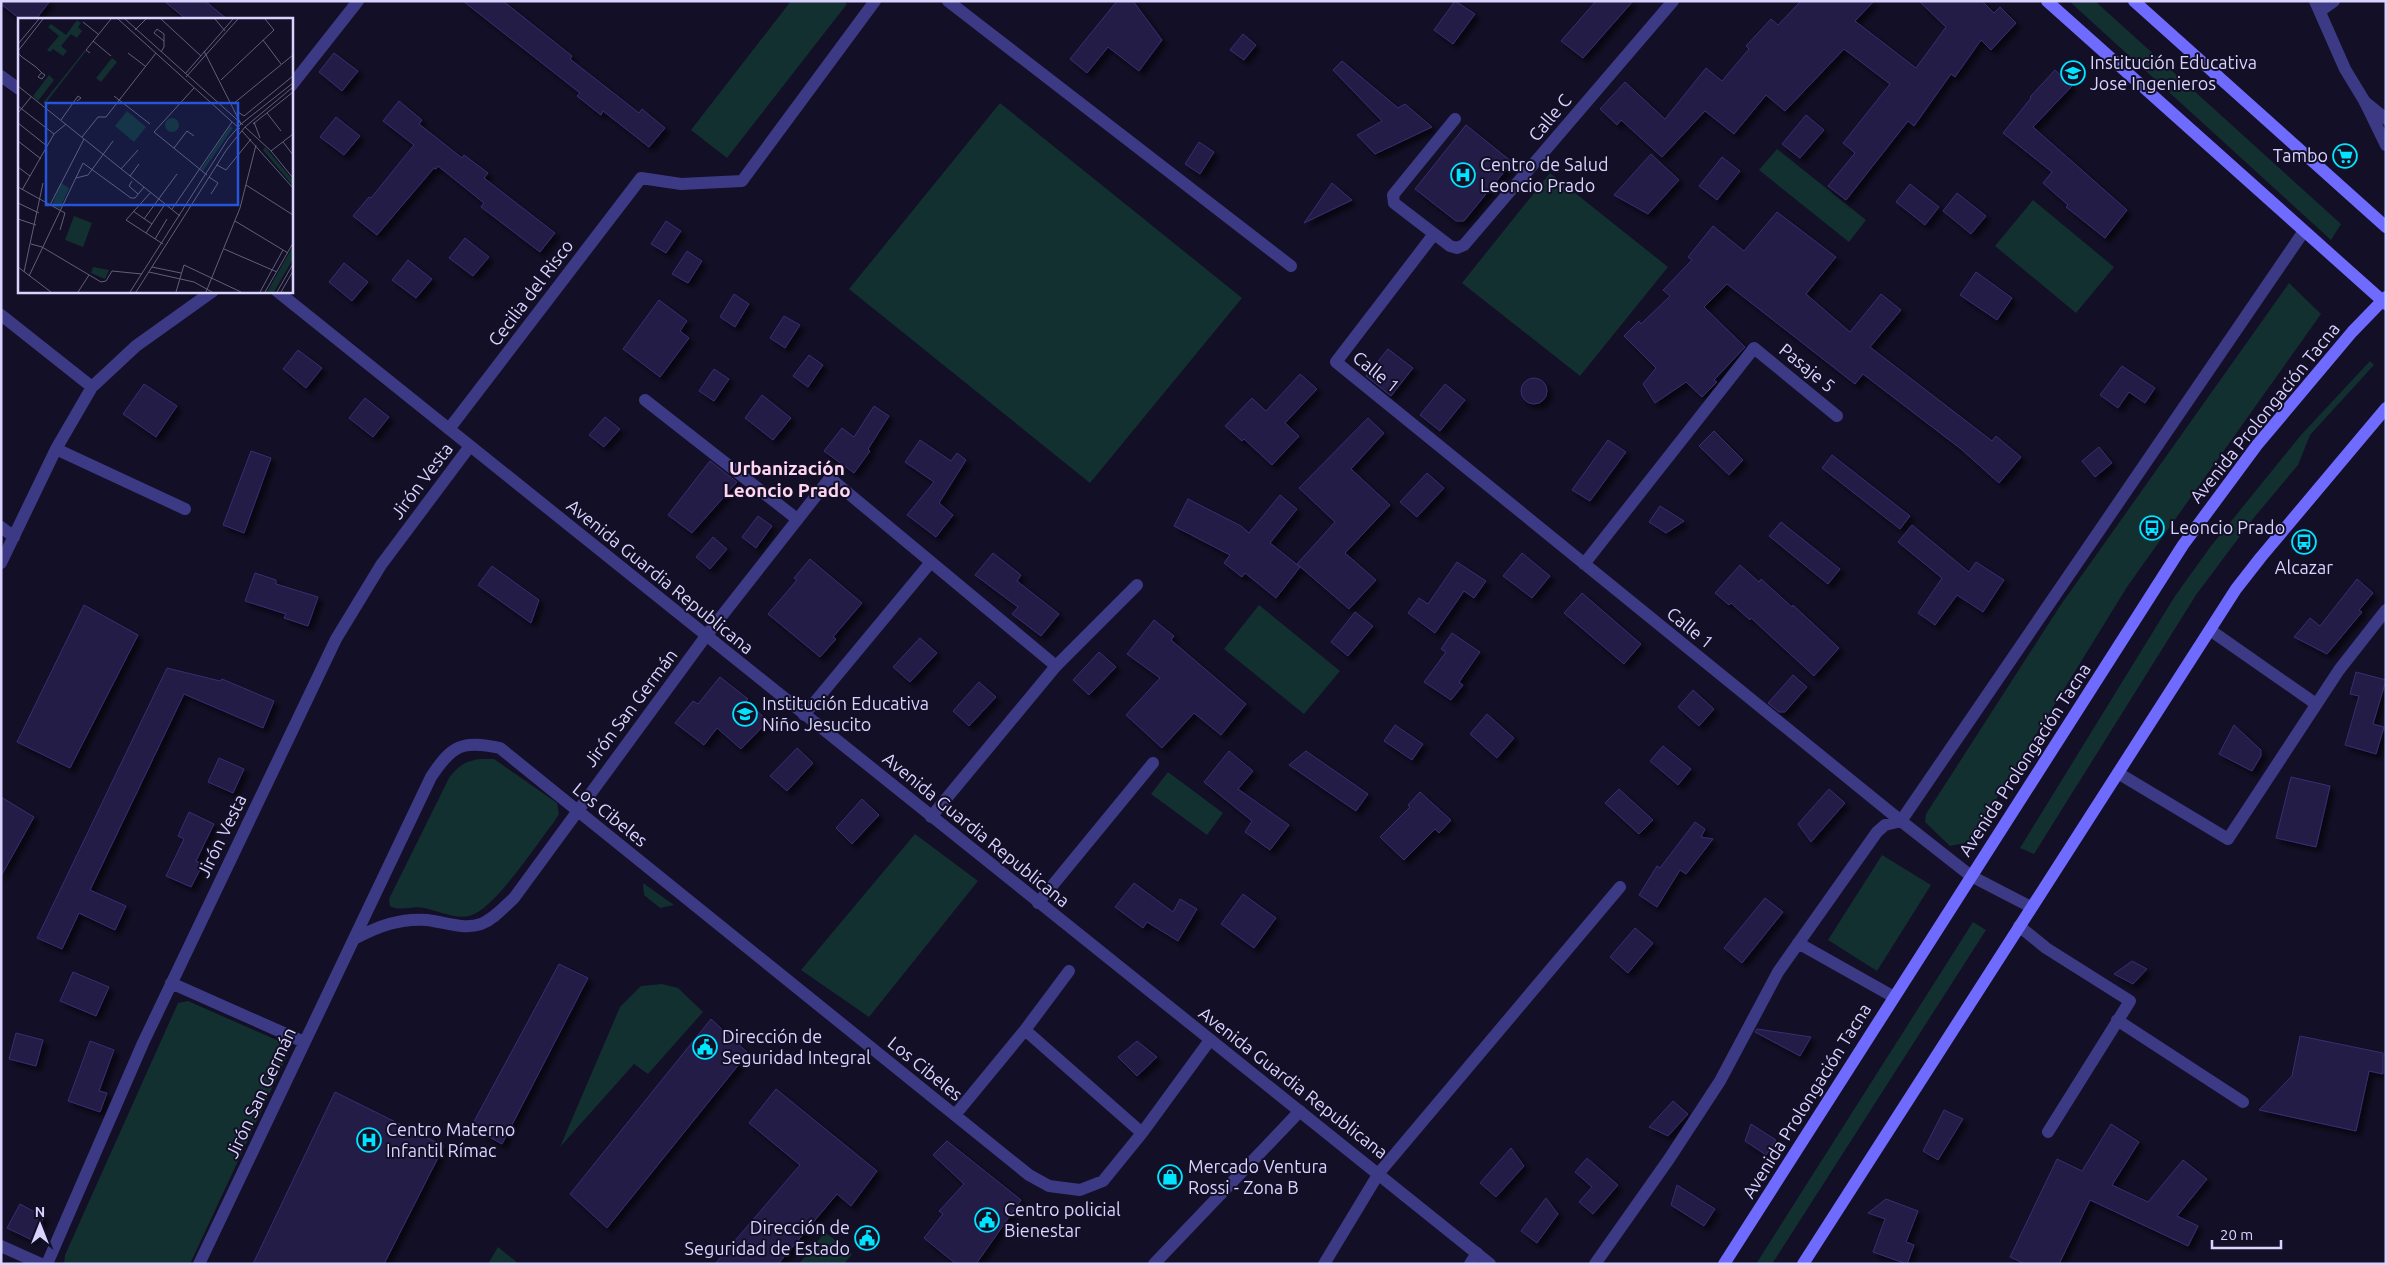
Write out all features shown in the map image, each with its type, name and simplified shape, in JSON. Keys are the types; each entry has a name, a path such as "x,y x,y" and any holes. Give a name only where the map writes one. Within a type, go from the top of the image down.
{"main road":[{"path":"2047,1 2384,301"},
{"path":"2134,1 2386,227"},
{"name":"Avenida Prolongación Tacna","path":"1724,1264 2183,545 2257,445 2352,332 2384,301"},
{"path":"1803,1264 2210,630 2255,564 2386,408"}],"street":[{"path":"292,85 358,1"},
{"name":"Cecilia del Risco","path":"449,429 641,178 681,184 742,181 875,1"},
{"path":"948,1 1291,266"},
{"name":"Calle C","path":"1455,120 1393,195 1394,203 1450,246 1457,248 1464,244 1672,1"},
{"path":"2334,1 2318,6 2345,69 2365,102 2386,145"},
{"path":"1,76 18,88"},
{"path":"2365,102 2386,119"},
{"path":"1595,1264 1669,1159 1720,1081 1778,972 1877,832 1885,825 1901,821 2304,231"},
{"name":"Calle 1","path":"1434,234 1336,362 1971,876 2031,907"},
{"path":"1,563 56,449 92,387 136,346 212,292"},
{"name":"Avenida Guardia Republicana","path":"278,292 1038,903 1379,1174 1473,1258 1490,1264"},
{"path":"1,315 92,387"},
{"name":"Pasaje 5","path":"1584,564 1754,348 1837,416"},
{"path":"645,400 797,519"},
{"name":"Jirón Vesta","path":"47,1264 143,1043 336,639 382,565 470,446"},
{"path":"56,449 185,510"},
{"name":"Jirón San Germán","path":"356,938 378,926 401,920 426,920 456,926 480,924 497,914 514,898 706,636 830,478 931,562"},
{"path":"1,527 14,537"},
{"path":"804,715 931,562 1056,666"},
{"path":"931,817 1056,666 1137,585"},
{"path":"2118,773 2228,839 2339,670 2386,610"},
{"path":"2210,630 2316,704"},
{"name":"Jirón San Germán","path":"199,1264 304,1042 356,938 431,777 444,757 456,748 479,743"},
{"name":"Los Cibeles","path":"479,743 500,748 1029,1175 1048,1186 1080,1190 1103,1181 1142,1133 1210,1040"},
{"path":"1038,903 1153,763"},
{"path":"1324,1264 1379,1174 1620,887"},
{"path":"2020,926 2046,948 2130,1001 2048,1132"},
{"path":"1798,943 1894,997"},
{"path":"955,1115 1025,1030 1069,970"},
{"path":"171,983 304,1042"},
{"path":"2117,1020 2243,1102"},
{"path":"1025,1030 1142,1133"},
{"path":"1154,1264 1300,1111"},
{"path":"2,1248 41,1264"}],"green space":[{"path":"791,1 844,1 847,4 727,158 691,130"},
{"path":"2069,1 2095,1 2341,224 2331,240"},
{"path":"1000,103 1242,298 1090,483 849,289"},
{"path":"1777,149 1866,220 1849,242 1759,170"},
{"path":"1550,173 1668,267 1580,376 1462,283"},
{"path":"2033,200 2114,267 2076,313 1995,246"},
{"path":"2289,283 2321,314 2127,587 1970,842 1950,846 1925,822 1926,814 2060,606"},
{"path":"2370,361 2374,365 2310,435 2298,465 2252,520 2196,595 2034,854 2020,848 2175,596 2211,546 2301,435"},
{"path":"1259,605 1340,671 1304,714 1224,649"},
{"path":"480,759 494,759 557,803 559,814 502,890 479,911 464,917 420,907 394,908 390,906 389,899 449,778 462,765"},
{"path":"1168,772 1223,813 1207,835 1151,794"},
{"path":"915,834 978,881 869,1017 801,970"},
{"path":"1882,855 1931,885 1877,971 1828,940"},
{"path":"643,883 674,905 660,908 644,895"},
{"path":"1973,922 1986,930 1772,1264 1756,1264"},
{"path":"662,984 678,988 703,1012 648,1074 634,1064 560,1147 620,1007 641,986"},
{"path":"188,1001 279,1041 285,1049 287,1056 190,1264 64,1264 65,1255 178,1003"},
{"path":"825,1232 852,1254 844,1264 799,1264"},
{"path":"498,1247 519,1264 488,1264"}],"building":[{"path":"1,1 50,1 37,18 19,18 1,4"},
{"path":"164,1 205,1 226,18 185,18"},
{"path":"463,1 503,1 572,56 570,59 639,113 642,109 665,128 649,147 603,111 601,115 577,96 580,93"},
{"path":"1117,1 1133,1 1162,40 1139,71 1108,47 1087,73 1070,59"},
{"path":"1455,1 1475,14 1453,44 1434,30"},
{"path":"1596,1 1633,1 1583,58 1561,41"},
{"path":"1801,1 1874,1 1855,21 1916,68 1946,27 1919,1 1982,1 1994,13 2000,7 2016,23 1991,50 1981,40 1955,77 1951,74 1914,126 1908,121 1846,200 1828,186 1855,153 1843,143 1890,84 1844,49 1785,111 1766,95 1734,134 1705,111 1662,157 1621,120 1617,125 1600,109 1625,82 1665,119 1706,68 1722,81 1749,49 1746,46 1771,19 1778,25"},
{"path":"1243,34 1256,45 1244,60 1230,50"},
{"path":"334,53 358,71 342,91 319,72"},
{"path":"1342,61 1398,108 1405,104 1432,127 1375,154 1357,135 1382,121 1333,70"},
{"path":"2055,70 2072,86 2033,127 2127,210 2105,238 2066,207 2068,205 2043,183 2052,172 2003,133 2030,97"},
{"path":"399,101 422,120 419,124 462,158 464,155 488,173 484,178 555,233 540,252 481,207 484,203 438,166 436,169 434,168 377,235 353,216 369,197 371,198 414,145 383,121"},
{"path":"1806,115 1824,130 1800,158 1782,144"},
{"path":"336,117 360,136 344,155 320,137"},
{"name":"Centro de Salud Leoncio Prado","path":"1466,125 1512,162 1464,221 1456,221 1415,189"},
{"path":"1199,142 1214,152 1200,174 1185,164"},
{"path":"1651,154 1679,180 1648,214 1614,195"},
{"path":"1722,157 1740,171 1717,200 1699,186"},
{"path":"1332,183 1352,200 1304,223"},
{"path":"1910,184 1939,207 1925,225 1896,202"},
{"path":"1957,193 1986,216 1971,234 1943,211"},
{"path":"1777,212 1836,257 1806,294 1850,332 1881,294 1901,310 1870,347 1992,441 1996,436 2021,457 1999,483 1961,449 1863,374 1855,384 1727,284 1704,307 1745,347 1714,380 1717,382 1702,397 1686,382 1655,403 1643,384 1656,368 1624,336 1639,321 1641,324 1670,296 1663,290 1692,260 1688,257 1713,226 1744,251"},
{"path":"666,221 681,231 666,253 651,244"},
{"path":"465,238 489,257 473,276 449,258"},
{"path":"687,251 702,261 688,283 672,274"},
{"path":"408,260 432,279 416,298 392,280"},
{"path":"344,263 368,282 352,301 329,282"},
{"path":"1976,272 2012,298 1997,320 1960,295"},
{"path":"734,294 749,304 735,327 720,317"},
{"path":"659,300 687,321 680,331 689,338 660,377 623,349"},
{"path":"784,316 800,325 785,348 770,338"},
{"path":"1388,349 1413,368 1391,396 1366,376"},
{"path":"298,350 322,368 306,388 283,369"},
{"path":"809,355 823,365 808,387 793,376"},
{"path":"2122,366 2155,388 2145,403 2129,392 2118,408 2100,395"},
{"path":"714,369 729,379 714,401 699,391"},
{"path":"1300,374 1317,389 1285,423 1299,436 1272,465 1244,439 1242,441 1225,426 1252,398 1266,411"},
{"path":"1534,378 1543,382 1547,391 1543,400 1534,404 1525,400 1521,391 1525,382"},
{"path":"144,384 177,406 156,437 123,414"},
{"path":"1445,384 1465,400 1440,431 1420,415"},
{"path":"762,395 791,418 773,440 745,418"},
{"path":"365,398 389,417 373,437 349,418"},
{"path":"874,406 889,416 868,449 870,451 854,473 824,451 842,428 854,437"},
{"path":"605,417 620,429 604,447 589,435"},
{"path":"1368,418 1384,433 1351,469 1390,505 1345,553 1376,580 1349,609 1297,564 1335,522 1299,488"},
{"path":"1714,431 1743,460 1729,475 1699,446"},
{"path":"920,440 951,461 957,453 966,460 939,503 953,515 936,537 907,515 934,482 905,462"},
{"path":"1608,440 1626,452 1590,501 1572,490"},
{"path":"2099,447 2112,463 2095,477 2082,461"},
{"path":"251,451 271,458 244,533 223,525"},
{"path":"1832,455 1910,516 1900,529 1822,468"},
{"path":"710,461 737,482 692,533 668,515"},
{"path":"1427,473 1444,488 1417,517 1400,502"},
{"path":"1280,495 1297,509 1270,543 1300,567 1276,598 1245,573 1242,577 1224,563 1230,555 1174,526 1188,499 1241,526 1249,533"},
{"path":"1660,506 1684,521 1666,533 1649,522"},
{"path":"758,516 772,526 756,548 742,537"},
{"path":"1781,522 1840,569 1828,584 1769,536"},
{"path":"1912,525 1969,572 1976,562 2004,580 1983,612 1957,595 1935,625 1918,613 1942,578 1898,542"},
{"path":"713,537 727,549 710,569 696,557"},
{"path":"993,553 1021,575 1017,581 1059,614 1041,636 1012,614 1018,607 975,575"},
{"path":"1522,553 1550,576 1532,598 1503,576"},
{"path":"810,559 862,603 833,637 836,639 820,657 768,614 797,580 794,578"},
{"path":"1457,562 1486,581 1474,598 1464,591 1435,633 1408,613 1419,598 1428,604"},
{"path":"1740,565 1759,582 1761,579 1792,607 1793,605 1839,648 1814,676 1751,618 1750,620 1731,603 1729,605 1715,593"},
{"path":"492,566 539,600 531,623 478,585"},
{"path":"255,573 276,580 276,584 318,597 308,626 284,618 286,614 245,601"},
{"path":"2357,579 2373,593 2359,610 2362,612 2327,654 2294,637 2310,618 2320,626"},
{"path":"1582,593 1641,644 1624,664 1564,613"},
{"path":"84,605 138,635 70,768 17,742"},
{"path":"1355,612 1373,626 1348,656 1331,642"},
{"path":"1154,620 1174,636 1171,640 1246,704 1221,735 1194,713 1162,748 1126,715 1160,678 1127,654"},
{"path":"1452,633 1480,652 1459,682 1463,685 1451,700 1424,682 1446,652 1441,649"},
{"path":"920,638 937,653 910,682 893,667"},
{"path":"1099,652 1116,667 1089,695 1073,680"},
{"path":"167,668 220,681 222,679 274,701 263,728 184,694 90,890 126,906 115,930 79,913 62,949 37,938"},
{"path":"2356,672 2386,680 2373,724 2384,727 2376,754 2345,745 2359,696 2350,694"},
{"path":"1793,675 1807,687 1785,712 1779,712 1768,703"},
{"path":"720,677 748,699 746,701 768,721 741,749 717,728 704,745 675,723 693,701 698,704"},
{"path":"979,682 996,697 969,726 953,711"},
{"path":"1693,690 1714,709 1699,726 1678,707"},
{"path":"1487,714 1514,738 1497,758 1470,734"},
{"path":"1395,725 1423,744 1412,760 1384,741"},
{"path":"2234,725 2261,750 2261,756 2252,771 2219,754"},
{"path":"1663,746 1691,769 1678,785 1650,761"},
{"path":"797,748 813,763 787,791 770,776"},
{"path":"1229,751 1253,771 1238,789 1289,825 1270,850 1245,832 1252,821 1204,782"},
{"path":"1306,751 1368,794 1356,811 1289,765"},
{"path":"219,758 244,769 233,793 208,782"},
{"path":"2291,777 2330,786 2316,847 2276,838"},
{"path":"1619,789 1653,820 1639,834 1605,803"},
{"path":"1829,789 1845,803 1811,842 1798,824"},
{"path":"1420,792 1451,820 1439,833 1435,829 1404,860 1380,837 1410,807 1408,805"},
{"path":"1,797 34,817 1,876"},
{"path":"862,799 879,815 852,844 836,828"},
{"path":"189,812 214,824 196,861 203,864 191,887 166,876 184,839 178,836"},
{"path":"1695,822 1705,829 1701,837 1713,839 1686,874 1680,870 1657,907 1639,895 1657,866 1660,868"},
{"path":"1134,883 1173,912 1180,899 1197,909 1178,941 1147,922 1143,928 1115,907"},
{"path":"1243,894 1276,918 1254,948 1221,924"},
{"path":"1765,898 1783,912 1742,963 1724,948"},
{"path":"1635,928 1653,943 1628,973 1610,957"},
{"path":"2132,961 2147,969 2133,984 2114,974"},
{"path":"559,964 588,978 502,1144 471,1127"},
{"path":"73,972 109,987 96,1016 60,1001"},
{"path":"711,1019 748,1053 607,1228 570,1194"},
{"path":"1757,1029 1811,1037 1800,1056 1755,1032"},
{"path":"16,1033 43,1040 36,1066 9,1059"},
{"path":"2300,1036 2383,1053 2383,1074 2369,1071 2356,1131 2259,1110 2292,1076"},
{"path":"90,1041 114,1050 99,1091 107,1093 100,1112 68,1101"},
{"path":"1137,1041 1157,1057 1137,1076 1118,1057"},
{"path":"776,1089 877,1171 851,1206 837,1194 778,1264 715,1264 800,1165 749,1123"},
{"path":"335,1092 444,1146 384,1264 253,1264"},
{"path":"1673,1101 1688,1114 1668,1136 1649,1127"},
{"path":"1944,1110 1963,1119 1938,1160 1923,1151"},
{"path":"1751,1124 1776,1140 1766,1155 1745,1141"},
{"path":"2111,1124 2139,1142 2112,1185 2148,1202 2183,1160 2207,1179 2177,1216 2198,1226 2188,1246 2090,1200 2059,1264 2025,1264 2010,1257 2057,1159 2082,1171"},
{"path":"947,1141 1021,1200 976,1264 956,1264 924,1238 943,1214 939,1211 964,1184 933,1155"},
{"path":"1511,1148 1524,1166 1496,1197 1480,1183"},
{"path":"1587,1158 1618,1185 1593,1214 1579,1202 1592,1187 1575,1172"},
{"path":"1677,1185 1715,1209 1704,1226 1671,1205"},
{"path":"1546,1198 1558,1214 1537,1243 1521,1231"},
{"path":"1886,1199 1918,1211 1906,1242 1914,1245 1907,1264 1873,1252 1885,1219 1868,1213"},
{"path":"20,1204 44,1217 32,1240 7,1228"}],"place":[{"name":"Institución Educativa Jose Ingenieros","path":"2073,73"},
{"name":"Tambo","path":"2345,156"},
{"name":"Centro de Salud Leoncio Prado","path":"1463,175"},
{"name":"Leoncio Prado","path":"2152,528"},
{"name":"Alcazar","path":"2304,542"},
{"name":"Institución Educativa Niño Jesucito","path":"745,714"},
{"name":"Dirección de Seguridad Integral","path":"705,1047"},
{"name":"Centro Materno Infantil Rímac","path":"369,1140"},
{"name":"Mercado Ventura Rossi - Zona B","path":"1170,1177"},
{"name":"Centro policial Bienestar","path":"987,1220"},
{"name":"Dirección de Seguridad de Estado","path":"867,1238"}],"district":[{"name":"Urbanización Leoncio Prado","path":"787,479"}]}
